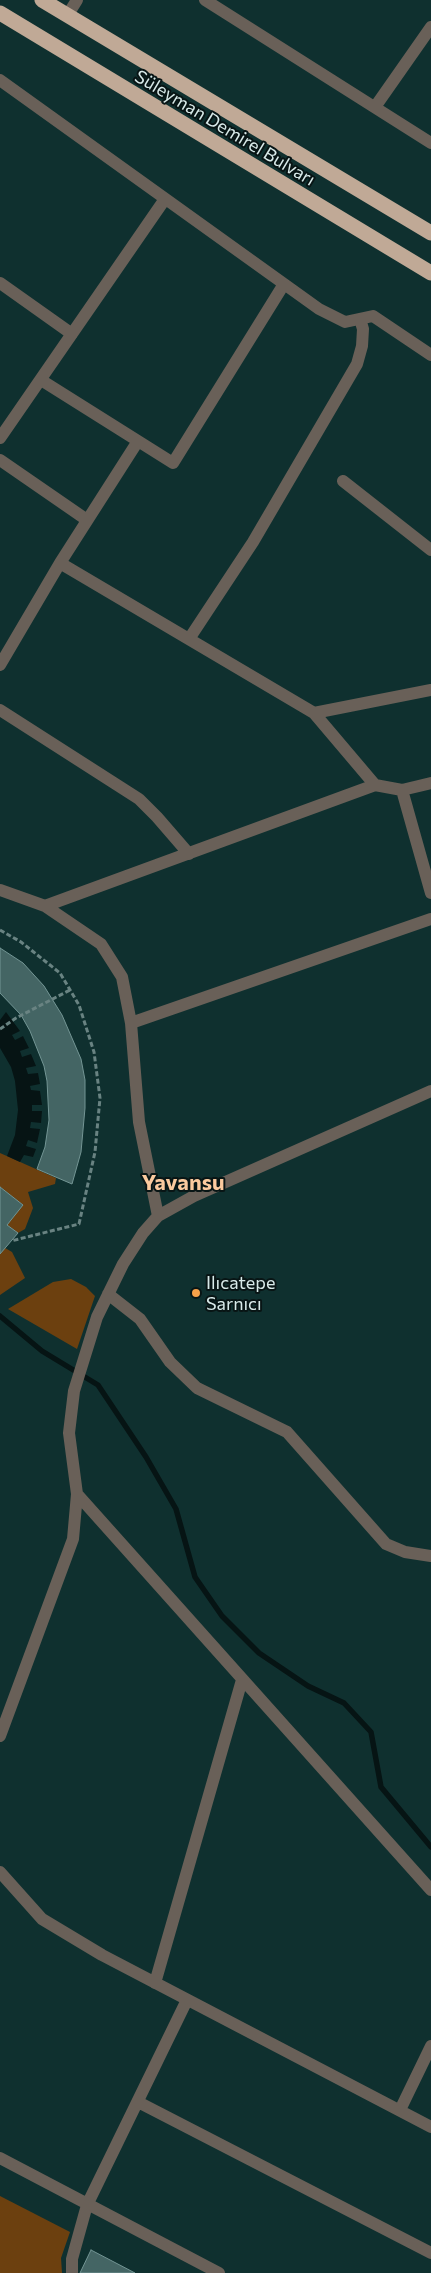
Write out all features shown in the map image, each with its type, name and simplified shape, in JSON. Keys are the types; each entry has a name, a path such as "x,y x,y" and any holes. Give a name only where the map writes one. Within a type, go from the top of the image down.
{"highway":[{"name":"Süleyman Demirel Bulvarı","path":"42,0 431,233"},
{"name":"Süleyman Demirel Bulvarı","path":"0,13 431,273"}],"street":[{"path":"67,16 77,0"},
{"path":"206,0 431,143"},
{"path":"375,107 431,27"},
{"path":"0,80 318,309 345,322 373,316 431,355"},
{"path":"0,438 165,199"},
{"path":"0,283 72,334"},
{"path":"41,380 173,463 284,284"},
{"path":"189,639 254,542 357,364 362,346 363,329 360,319"},
{"path":"0,666 60,563 138,441"},
{"path":"0,460 87,520"},
{"path":"343,481 431,550"},
{"path":"60,563 314,713 375,785"},
{"path":"314,713 431,690"},
{"path":"0,710 139,799 189,854"},
{"path":"45,906 375,785 402,790 431,783"},
{"path":"402,790 431,893"},
{"path":"0,890 45,906 101,944 122,977 131,1024 139,1122 158,1216"},
{"path":"131,1024 431,919"},
{"path":"0,1736 73,1539 76,1494 70,1432 74,1391 97,1317 128,1256 143,1233 158,1216 257,1167 431,1091"},
{"path":"108,1294 140,1319 170,1362 197,1388 288,1432 386,1544 405,1552 431,1556"},
{"path":"76,1494 431,1890"},
{"path":"155,1983 242,1680"},
{"path":"0,1872 42,1919 102,1956 431,2126"},
{"path":"72,2273 72,2259 87,2204 187,2000"},
{"path":"400,2110 431,2046"},
{"path":"138,2102 431,2253"},
{"path":"0,2158 219,2273"}],"path":[{"path":"0,930 21,942 60,973 79,1005 94,1052 100,1098 95,1152 79,1224 11,1241"},
{"path":"0,1029 16,1018 70,990"}],"shaded area":[{"path":"6,1012 20,1031 12,1035 15,1040 23,1036 29,1048 20,1051 22,1057 31,1054 36,1066 26,1068 28,1074 38,1073 40,1084 30,1086 31,1090 40,1091 42,1105 32,1105 32,1111 42,1111 41,1123 31,1122 30,1128 40,1129 37,1143 28,1140 26,1146 36,1149 33,1157 24,1155 20,1162 7,1156 15,1135 18,1110 15,1081 11,1067 0,1048 0,1020"},
{"path":"0,1153 56,1178 55,1184 28,1192 33,1208 25,1229 18,1233 7,1225 23,1205 0,1187"},
{"path":"0,1245 12,1252 25,1278 0,1295"},
{"path":"71,1279 86,1287 95,1296 77,1349 8,1309 53,1282"},
{"path":"0,2196 70,2232 61,2258 62,2273 0,2273"}],"building":[{"path":"0,948 23,963 44,986 62,1015 81,1059 85,1080 85,1108 81,1152 72,1184 37,1169 45,1147 49,1120 47,1081 44,1066 30,1031 21,1015 0,993"},
{"path":"0,1187 23,1205 7,1225 18,1233 0,1254"},
{"path":"91,2250 135,2273 80,2273"}],"waterway":[{"path":"0,1316 42,1351 98,1385 146,1457 176,1509 195,1577 222,1616 259,1653 308,1686 344,1703 371,1732 381,1787 431,1847"}],"place":[{"name":"Ilıcatepe Sarnıcı","path":"196,1293"}],"district":[{"name":"Yavansu","path":"183,1183"}]}
